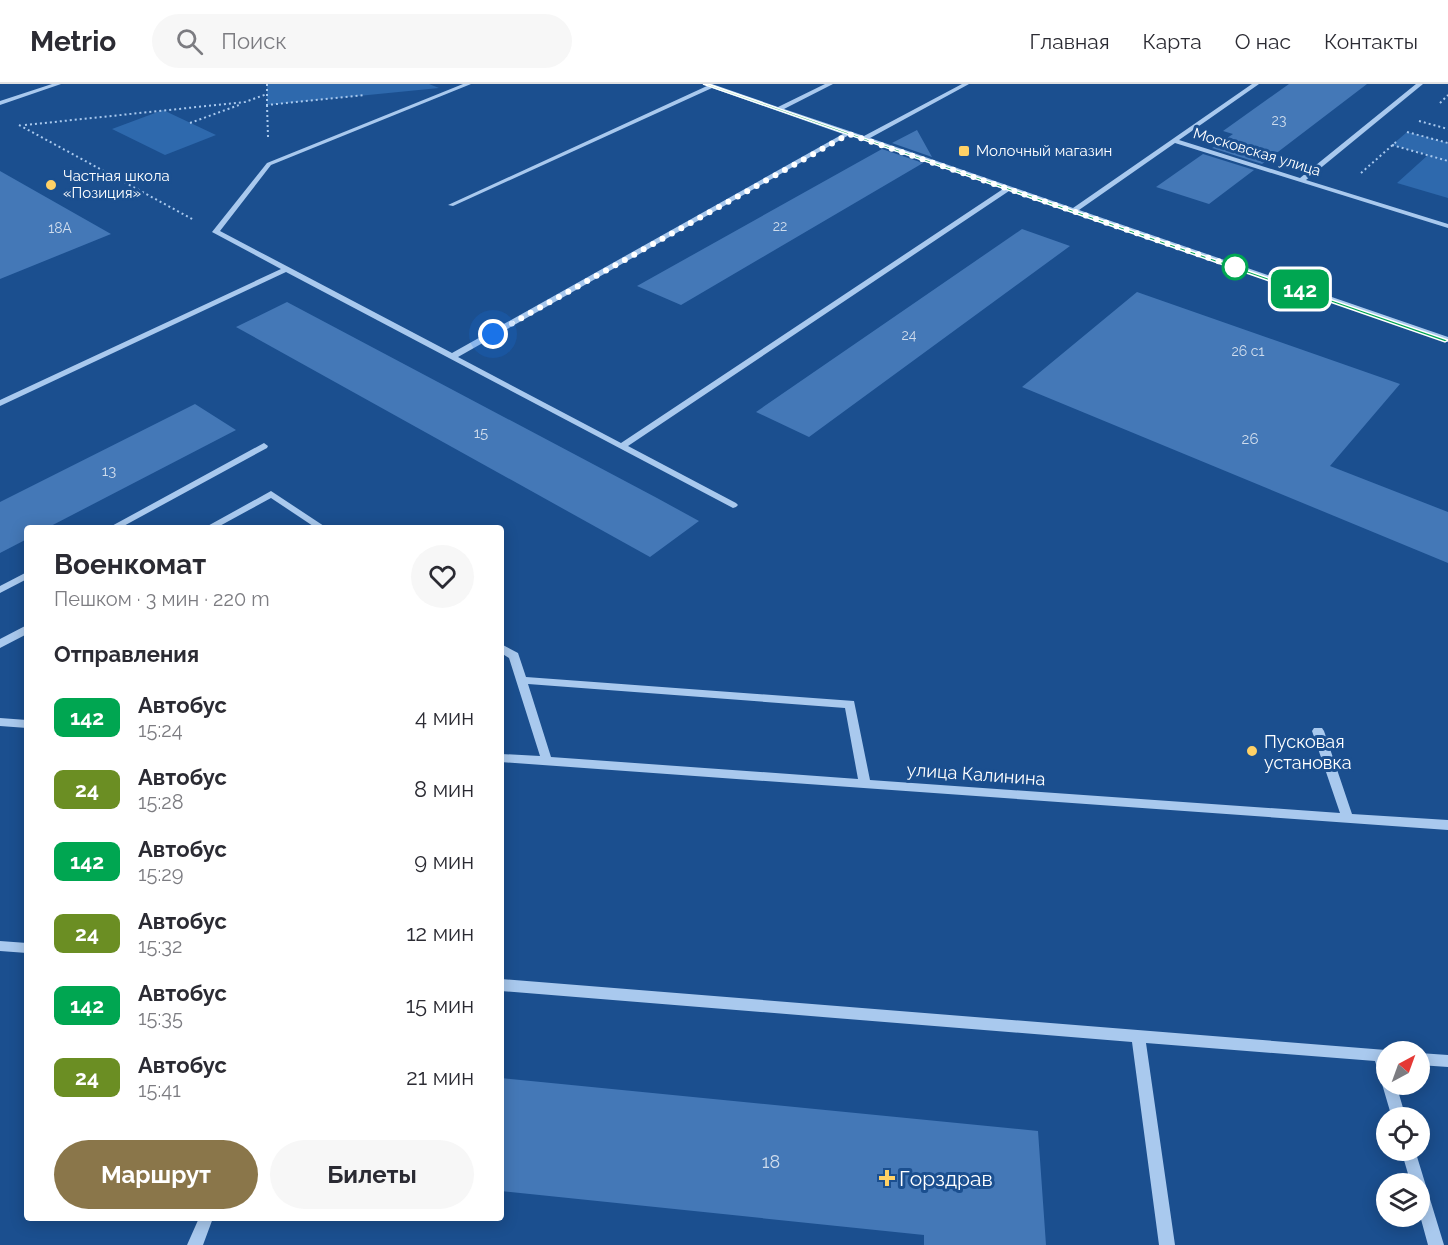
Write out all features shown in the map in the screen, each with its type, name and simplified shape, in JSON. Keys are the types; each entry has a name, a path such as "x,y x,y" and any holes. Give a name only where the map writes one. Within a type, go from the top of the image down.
{"street":[{"path":"0,103 58,84"},
{"path":"468,84 269,165 216,232 733,505"},
{"path":"779,109 830,84"},
{"path":"864,139 966,84"},
{"path":"1174,141 1256,84"},
{"path":"1301,180 1420,84"},
{"path":"451,205 709,85 1448,340"},
{"path":"453,356 849,134"},
{"name":"Московская улица","path":"1074,211 1174,141 1448,226"},
{"path":"621,446 1009,188"},
{"path":"0,403 287,269"},
{"path":"119,525 264,446"},
{"path":"214,525 271,494 318,525"},
{"path":"0,590 24,577"},
{"path":"0,644 24,631"},
{"path":"504,650 513,656 547,761"},
{"path":"521,680 850,704 865,784"},
{"path":"0,722 24,724"},
{"path":"1318,731 1348,818"},
{"name":"улица Калинина","path":"504,758 1448,825"},
{"path":"0,946 24,948"},
{"path":"504,985 1376,1055"},
{"path":"1138,1036 1167,1245"},
{"path":"1430,1060 1448,1061"},
{"path":"195,1245 205,1221"},
{"path":"1430,1224 1436,1245"}],"path":[{"path":"267,84 267,105 370,94"},
{"path":"190,123 267,94"},
{"path":"10,126 245,102"},
{"path":"1419,121 1448,129"},
{"path":"19,126 216,232"},
{"path":"1407,132 1448,143"},
{"path":"1392,145 1448,161"}],"shaded area":[{"path":"267,84 429,84 439,88 267,105"},
{"path":"163,110 216,135 165,155 112,129"},
{"path":"1407,132 1448,143 1448,198 1397,183 1428,155 1392,145"}],"building":[{"path":"1289,84 1367,84 1262,164 1212,148 1233,134 1223,131"},
{"path":"917,130 932,157 892,143"},
{"path":"882,149 923,163 681,305 637,286"},
{"path":"1203,154 1254,170 1209,204 1156,187"},
{"path":"0,171 111,234 0,279"},
{"path":"1022,229 1070,246 809,437 756,412"},
{"path":"1137,292 1400,384 1330,466 1448,512 1448,563 1022,387"},
{"path":"287,302 699,521 650,557 236,327"},
{"path":"195,404 236,430 53,525 24,525 24,541 0,553 0,502"},
{"path":"504,1078 1038,1131 1046,1245 924,1245 924,1235 504,1191"}],"bus line":[{"name":"142","path":"706,84 1448,340"}],"place":[{"name":"Молочный магазин","path":"964,151"},
{"name":"Частная школа «Позиция»","path":"51,185"},
{"name":"Пусковая установка","path":"1252,751"},
{"name":"Горздрав","path":"887,1178"}],"route":[{"path":"493,334 849,134 1235,267"}]}
